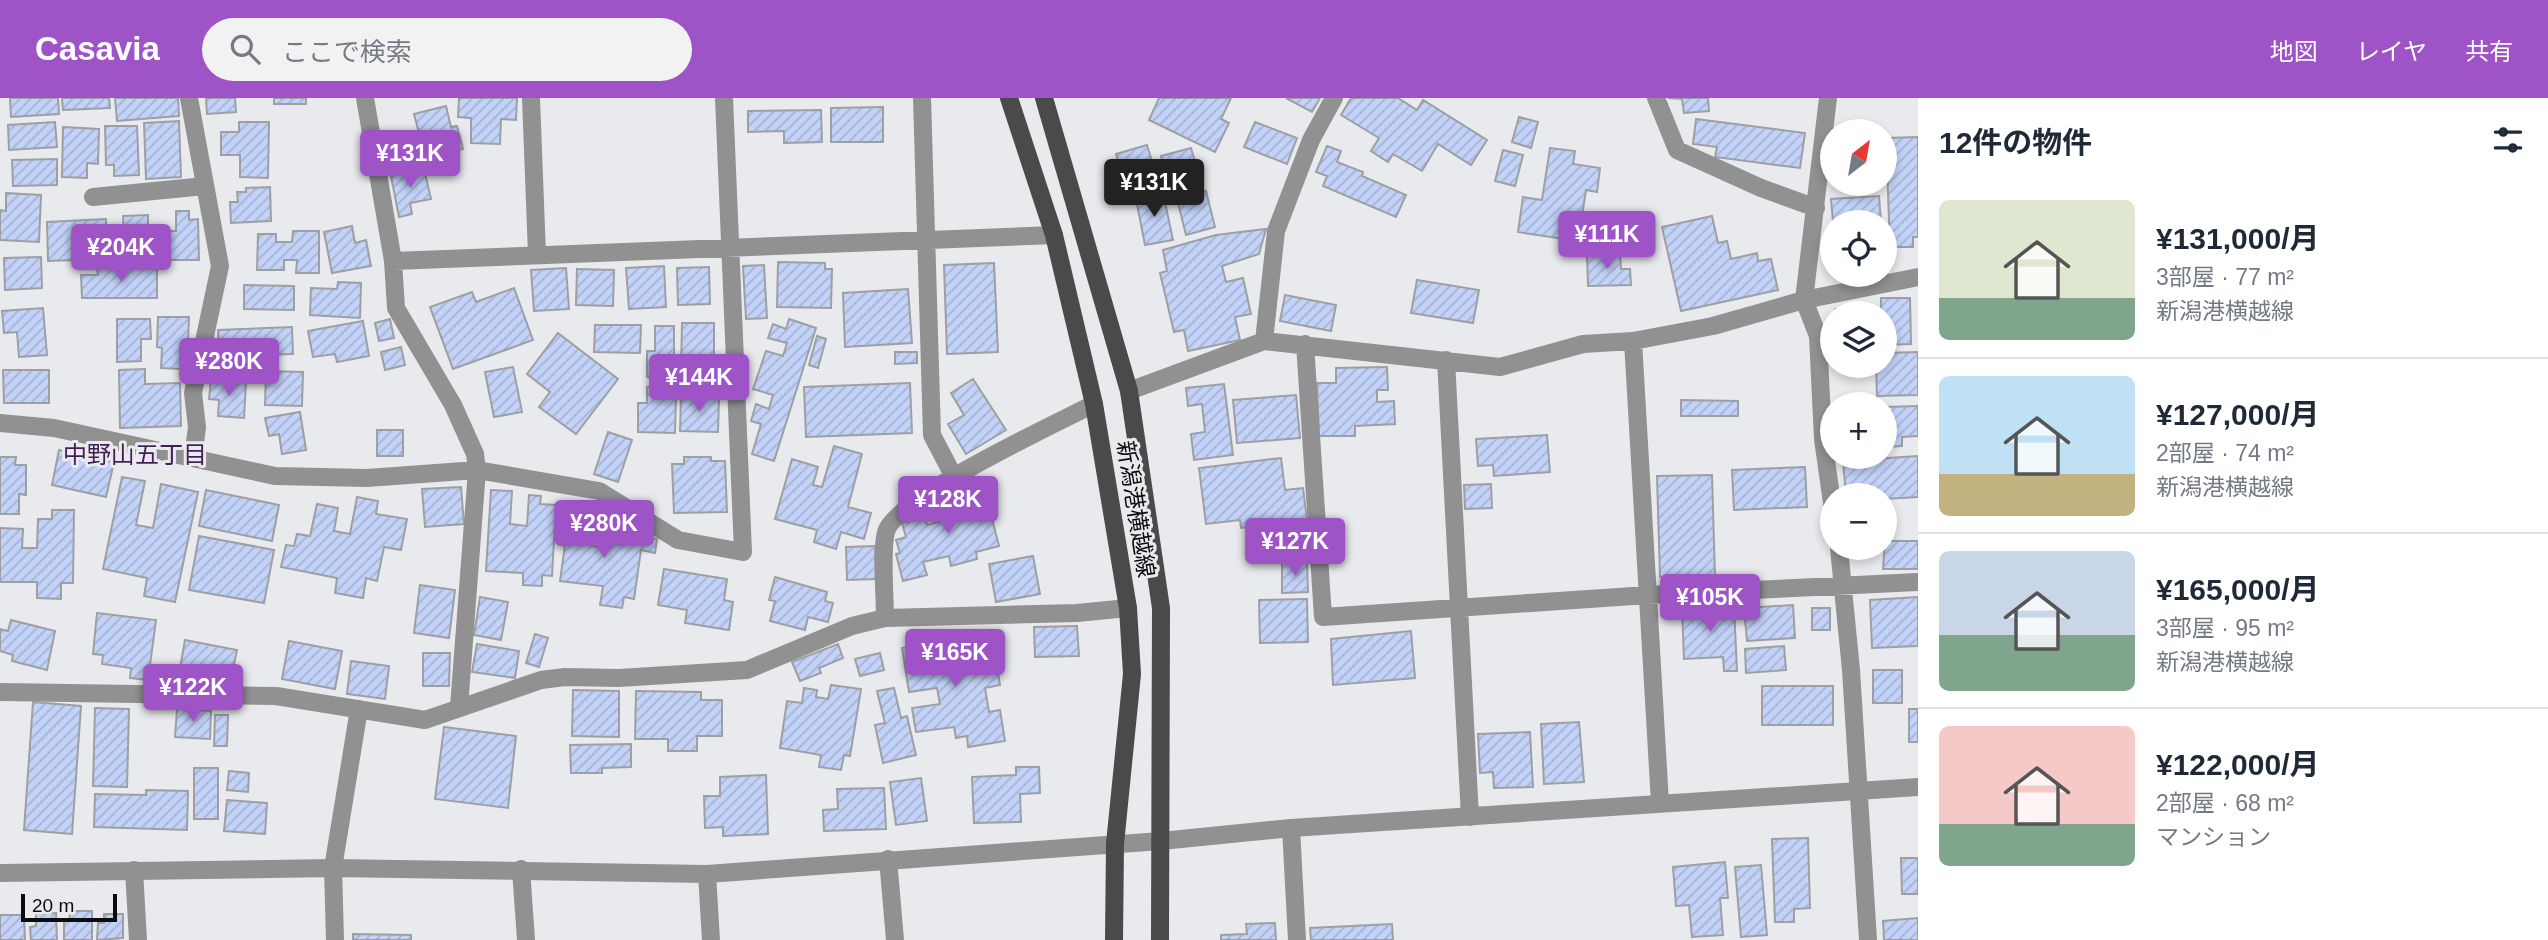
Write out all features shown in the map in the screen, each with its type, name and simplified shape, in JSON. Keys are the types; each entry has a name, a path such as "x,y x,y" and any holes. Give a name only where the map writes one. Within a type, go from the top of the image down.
{"main road":[{"name":"新潟港横越線","path":"1009,98 1054,235 1094,404 1128,608 1132,674 1115,844 1114,940"},
{"name":"新潟港横越線","path":"1044,98 1129,391 1161,608 1160,940"}],"street":[{"path":"189,98 220,266 193,393 197,427 193,458"},
{"path":"365,98 393,261 396,307 453,405 475,454 477,470 459,707"},
{"path":"531,98 537,255"},
{"path":"0,423 54,428 275,476 367,478 477,470 599,491 678,540 743,552 724,98"},
{"path":"922,98 932,435 954,477"},
{"path":"1264,341 1276,231 1311,140 1334,98"},
{"path":"1656,98 1676,150 1761,188 1816,208"},
{"path":"1828,98 1804,300 1818,336 1823,439 1829,483"},
{"path":"93,197 205,186"},
{"path":"393,261 1054,235"},
{"path":"1129,391 1264,341 1500,367 1583,344 1633,341 1713,326 1804,300 1918,277"},
{"path":"1633,341 1660,803"},
{"path":"1305,344 1323,617 1648,595 1918,582"},
{"path":"1446,360 1469,817"},
{"path":"885,618 886,533 894,516 954,477 1094,404"},
{"path":"1841,560 1845,587 1868,940"},
{"path":"0,692 276,696 425,720 541,681 565,677 619,678 747,670 852,626 885,618 1077,613 1128,608"},
{"path":"335,940 333,868 359,709"},
{"path":"0,873 333,868 707,874 1161,841 1291,828 1918,787"},
{"path":"1291,828 1297,940"},
{"path":"888,859 895,940"},
{"path":"521,869 526,940"},
{"path":"134,870 138,940"},
{"path":"707,874 711,940"}],"building":[{"path":"10,98 58,98 59,114 11,117"},
{"path":"62,98 109,98 110,108 63,110"},
{"path":"115,98 178,98 179,116 117,121"},
{"path":"206,98 235,98 236,112 207,114"},
{"path":"274,98 306,98 306,104 274,104"},
{"path":"459,98 517,98 516,120 501,119 500,144 471,143 471,118 458,117"},
{"path":"1159,98 1231,98 1221,119 1229,123 1215,152 1149,120"},
{"path":"1286,98 1320,98 1312,112"},
{"path":"1351,98 1398,98 1417,110 1423,100 1487,140 1471,165 1438,144 1422,171 1393,154 1388,162 1371,151 1379,138 1341,115"},
{"path":"1668,98 1708,98 1709,111 1684,113 1682,99"},
{"path":"446,106 451,127 457,126 463,149 438,154 436,146 423,149 414,114"},
{"path":"883,107 883,142 831,142 831,108"},
{"path":"821,110 822,142 784,143 784,131 748,132 748,111"},
{"path":"1519,117 1538,122 1531,148 1512,142"},
{"path":"1696,119 1805,133 1800,168 1715,157 1717,147 1693,144"},
{"path":"179,121 181,177 146,179 144,123"},
{"path":"55,122 57,147 9,150 8,125"},
{"path":"239,122 269,122 268,178 240,177 240,155 221,155 221,132 239,132"},
{"path":"1255,122 1297,138 1287,164 1244,147"},
{"path":"105,126 137,126 139,175 114,176 114,165 106,165"},
{"path":"63,127 99,129 98,164 87,163 87,178 62,177"},
{"path":"1918,137 1918,237 1913,237 1913,247 1897,247 1897,210 1889,210 1888,196 1897,196 1897,138"},
{"path":"1147,145 1159,185 1128,194 1116,154"},
{"path":"1327,146 1341,151 1337,162 1363,172 1362,176 1406,195 1396,217 1323,186 1327,176 1316,172"},
{"path":"1191,148 1202,186 1172,194 1161,156"},
{"path":"1550,148 1575,151 1573,164 1600,168 1597,192 1586,190 1578,241 1518,232 1523,197 1542,200"},
{"path":"1503,150 1523,155 1515,186 1495,181"},
{"path":"57,159 57,185 13,186 12,160"},
{"path":"424,169 431,199 410,203 412,214 399,217 391,176"},
{"path":"270,187 271,221 231,223 230,202 238,202 237,192 246,192 246,188"},
{"path":"1206,191 1215,227 1186,235 1177,199"},
{"path":"6,193 41,195 39,242 0,240 0,210 6,211"},
{"path":"1163,193 1173,240 1145,245 1136,199"},
{"path":"1879,196 1880,210 1832,210 1831,199"},
{"path":"176,211 189,211 189,220 198,219 199,260 165,260 165,231 176,231"},
{"path":"148,215 148,228 157,227 158,254 125,255 123,216"},
{"path":"1712,216 1718,243 1727,241 1731,259 1757,253 1758,261 1771,259 1778,290 1681,311 1662,227"},
{"path":"106,219 106,234 116,233 117,255 92,256 91,241 75,241 76,260 48,261 47,222"},
{"path":"352,226 355,243 366,240 371,266 332,273 324,232"},
{"path":"1266,229 1259,254 1222,266 1226,282 1243,278 1251,314 1235,317 1240,340 1188,351 1184,330 1174,332 1160,273 1167,271 1163,250 1216,235"},
{"path":"293,231 319,231 319,273 296,273 297,260 284,260 284,270 257,270 258,234 276,234 276,242 292,242"},
{"path":"1620,253 1621,269 1630,269 1631,285 1588,286 1587,254"},
{"path":"41,257 42,288 5,290 4,258"},
{"path":"778,262 825,263 825,269 832,269 831,308 777,307"},
{"path":"994,263 998,352 947,354 944,265"},
{"path":"764,265 767,318 746,319 743,266"},
{"path":"664,266 666,307 629,309 626,268"},
{"path":"709,267 710,304 678,305 677,268"},
{"path":"97,268 157,268 157,298 82,298 81,275 98,275"},
{"path":"566,268 569,309 534,311 531,270"},
{"path":"577,269 614,270 613,306 576,305"},
{"path":"1417,280 1479,290 1473,323 1411,313"},
{"path":"338,282 361,283 360,318 310,315 311,288 337,289"},
{"path":"244,285 294,286 294,310 244,309"},
{"path":"514,288 533,340 453,369 430,307 472,292 476,302"},
{"path":"908,289 912,343 845,347 843,293"},
{"path":"1285,295 1336,305 1331,331 1280,321"},
{"path":"1881,298 1910,298 1911,344 1897,345 1897,301 1881,301"},
{"path":"43,308 47,355 19,357 17,332 4,333 2,311"},
{"path":"158,317 189,317 188,342 182,341 181,369 161,368 162,348 157,347"},
{"path":"117,319 150,319 151,339 141,339 141,361 117,362"},
{"path":"390,319 394,338 379,341 375,323"},
{"path":"789,319 816,328 774,461 752,454 761,424 751,421 756,404 769,409 773,395 753,389 766,351 783,356 787,343 768,338 773,324 786,329"},
{"path":"363,321 369,356 337,362 335,354 313,357 308,331"},
{"path":"682,323 714,323 714,361 699,361 699,372 681,371"},
{"path":"595,325 641,325 640,353 594,352"},
{"path":"655,326 674,326 674,377 647,377 647,351 655,351"},
{"path":"292,327 293,354 252,355 253,368 220,369 218,330"},
{"path":"558,333 618,379 576,434 539,407 550,392 527,374"},
{"path":"817,336 826,339 818,368 809,365"},
{"path":"401,347 405,365 385,370 381,352"},
{"path":"895,352 917,352 917,363 895,364"},
{"path":"1918,352 1918,395 1877,392 1876,378 1897,378 1897,353"},
{"path":"513,367 522,412 494,417 485,372"},
{"path":"1387,367 1388,390 1377,390 1377,402 1394,401 1395,424 1355,426 1355,436 1319,436 1317,383 1336,383 1336,368"},
{"path":"145,369 145,384 180,383 181,426 120,428 119,370"},
{"path":"3,370 49,370 49,403 4,403"},
{"path":"266,371 303,372 302,406 265,405"},
{"path":"973,379 1006,430 966,454 948,424 964,415 951,393"},
{"path":"211,380 246,382 244,418 218,416 219,400 209,399"},
{"path":"910,383 912,433 806,437 804,387"},
{"path":"1224,384 1233,455 1194,460 1191,434 1205,432 1202,404 1188,406 1186,388"},
{"path":"647,387 666,388 666,395 676,395 675,433 638,432 638,403 647,403"},
{"path":"1296,395 1300,438 1237,443 1233,400"},
{"path":"681,396 719,397 718,432 680,431"},
{"path":"1681,400 1738,401 1738,416 1681,416"},
{"path":"1918,406 1918,436 1902,437 1902,446 1897,446 1897,407"},
{"path":"300,412 306,450 282,454 279,434 269,436 265,418"},
{"path":"377,430 403,430 403,456 377,456"},
{"path":"608,432 632,440 618,482 594,474"},
{"path":"1547,435 1550,472 1494,476 1493,465 1478,466 1476,439"},
{"path":"834,446 862,454 848,507 871,513 864,539 841,532 836,549 814,542 817,530 775,519 792,459 818,467 813,485 822,487"},
{"path":"59,450 114,462 106,497 52,485"},
{"path":"1918,456 1918,497 1897,498 1897,483 1845,483 1844,469 1897,469 1897,457"},
{"path":"0,457 16,457 15,465 26,465 26,495 19,494 19,514 0,514"},
{"path":"684,457 711,457 711,461 725,461 727,512 674,513 672,464 684,464"},
{"path":"1281,458 1285,490 1303,488 1307,520 1241,528 1240,520 1206,524 1199,468"},
{"path":"1805,467 1807,507 1734,510 1732,470"},
{"path":"1712,475 1715,576 1660,577 1657,476"},
{"path":"122,477 145,481 136,525 153,528 161,484 198,492 175,602 144,596 147,578 103,569"},
{"path":"1491,484 1492,508 1465,509 1464,485"},
{"path":"461,487 464,524 425,527 422,489"},
{"path":"984,488 999,546 976,552 977,559 951,566 949,556 923,562 927,575 903,581 896,554 900,553 896,540 906,537 902,523 925,517 927,525 945,520 941,507 961,501 959,495"},
{"path":"206,490 279,505 272,541 199,526"},
{"path":"491,490 512,491 510,524 527,526 529,495 541,496 540,504 556,505 552,576 542,575 542,586 523,585 523,573 486,571"},
{"path":"357,497 378,501 376,514 407,519 401,550 384,547 377,581 366,578 363,598 335,593 337,578 281,567 286,545 294,546 297,534 310,536 317,504 338,508 334,531 350,534"},
{"path":"52,510 74,510 73,583 61,583 61,599 37,598 37,582 0,582 0,528 23,529 22,548 37,548 38,519 52,519"},
{"path":"569,516 592,519 589,545 604,548 607,523 625,526 623,534 657,539 655,553 641,550 634,599 624,597 622,608 600,605 603,586 560,581"},
{"path":"199,536 274,550 264,603 189,590"},
{"path":"1897,541 1918,541 1918,569 1883,569 1884,560 1897,560"},
{"path":"875,546 876,579 847,580 846,547"},
{"path":"1033,556 1040,594 996,602 989,564"},
{"path":"1307,562 1308,592 1282,593 1282,563"},
{"path":"664,569 727,579 724,600 733,602 729,630 685,623 687,610 658,605"},
{"path":"775,577 827,592 825,601 833,603 828,622 808,617 805,630 770,621 775,601 769,600"},
{"path":"420,585 455,590 449,638 414,633"},
{"path":"480,597 508,602 501,640 474,635"},
{"path":"1918,597 1918,646 1872,648 1870,600"},
{"path":"1307,599 1308,642 1260,643 1259,600"},
{"path":"1793,605 1795,638 1747,641 1744,608"},
{"path":"1734,606 1737,671 1724,671 1723,657 1684,659 1682,608"},
{"path":"1812,608 1830,608 1830,630 1812,630"},
{"path":"97,613 156,620 148,680 130,678 131,668 102,664 103,655 93,654"},
{"path":"11,620 55,631 47,670 12,661 13,655 0,651 0,629 8,631"},
{"path":"1077,626 1079,656 1035,657 1034,627"},
{"path":"1411,631 1415,678 1333,685 1331,639"},
{"path":"535,634 548,638 539,667 526,663"},
{"path":"975,636 978,657 995,654 1000,685 985,688 989,712 1000,710 1005,741 968,747 967,736 956,738 954,727 916,732 912,708 940,704 937,688 909,692 902,648"},
{"path":"185,640 237,650 231,678 180,668"},
{"path":"289,641 342,651 335,689 282,679"},
{"path":"477,644 519,651 515,678 472,672"},
{"path":"838,644 843,658 819,668 821,673 800,681 792,662"},
{"path":"1784,646 1786,670 1746,673 1745,649"},
{"path":"423,653 450,653 449,686 423,686"},
{"path":"880,653 884,670 860,676 855,659"},
{"path":"351,661 389,666 385,699 347,694"},
{"path":"1873,670 1902,670 1902,703 1873,703"},
{"path":"831,685 861,689 850,756 844,755 841,770 819,767 821,755 780,748 787,701 802,703 804,688 817,690 816,697 828,699"},
{"path":"1762,686 1833,686 1833,725 1762,725"},
{"path":"894,688 901,718 907,716 916,755 883,763 875,725 885,723 877,691"},
{"path":"573,690 619,691 619,737 572,736"},
{"path":"636,691 701,692 701,700 722,700 722,736 697,736 697,751 668,751 668,739 635,739"},
{"path":"33,702 81,706 72,834 24,830"},
{"path":"95,708 129,709 127,787 93,786"},
{"path":"177,709 211,711 210,739 175,737"},
{"path":"1909,709 1918,709 1918,742 1909,742"},
{"path":"215,715 228,715 227,746 214,746"},
{"path":"1579,722 1584,782 1544,784 1541,724"},
{"path":"444,727 516,736 508,808 435,799"},
{"path":"1530,732 1533,787 1494,788 1493,772 1480,773 1478,734"},
{"path":"631,744 631,767 602,768 602,773 571,773 570,745"},
{"path":"1016,767 1039,767 1040,793 1020,794 1021,822 974,823 972,777 1016,775"},
{"path":"194,768 218,768 218,819 194,819"},
{"path":"229,771 249,773 248,792 227,790"},
{"path":"766,775 768,834 723,836 723,827 705,828 704,796 720,796 720,777"},
{"path":"921,778 927,821 896,825 890,782"},
{"path":"884,788 886,829 824,831 823,810 838,809 837,789"},
{"path":"146,790 188,791 187,830 94,827 95,794 146,795"},
{"path":"227,800 267,803 265,834 224,831"},
{"path":"1808,838 1810,908 1794,909 1794,922 1775,922 1772,839"},
{"path":"1901,858 1918,858 1918,894 1902,894"},
{"path":"1725,862 1728,898 1720,898 1723,935 1692,937 1689,905 1676,906 1673,867"},
{"path":"1761,865 1767,935 1741,937 1735,867"},
{"path":"69,911 92,911 92,940 64,940 64,919 70,919"},
{"path":"56,913 57,940 31,940 30,927 36,926 36,914"},
{"path":"104,914 123,914 123,938 97,940 98,923 104,923"},
{"path":"0,915 24,915 25,940 0,940"},
{"path":"1918,918 1918,940 1884,940 1883,921"},
{"path":"1275,923 1276,940 1221,940 1221,935 1247,934 1246,924"},
{"path":"1392,924 1393,940 1311,940 1310,928"},
{"path":"353,934 411,935 411,940 353,940"}],"district":[{"name":"中野山五丁目","path":"135,454"}]}
